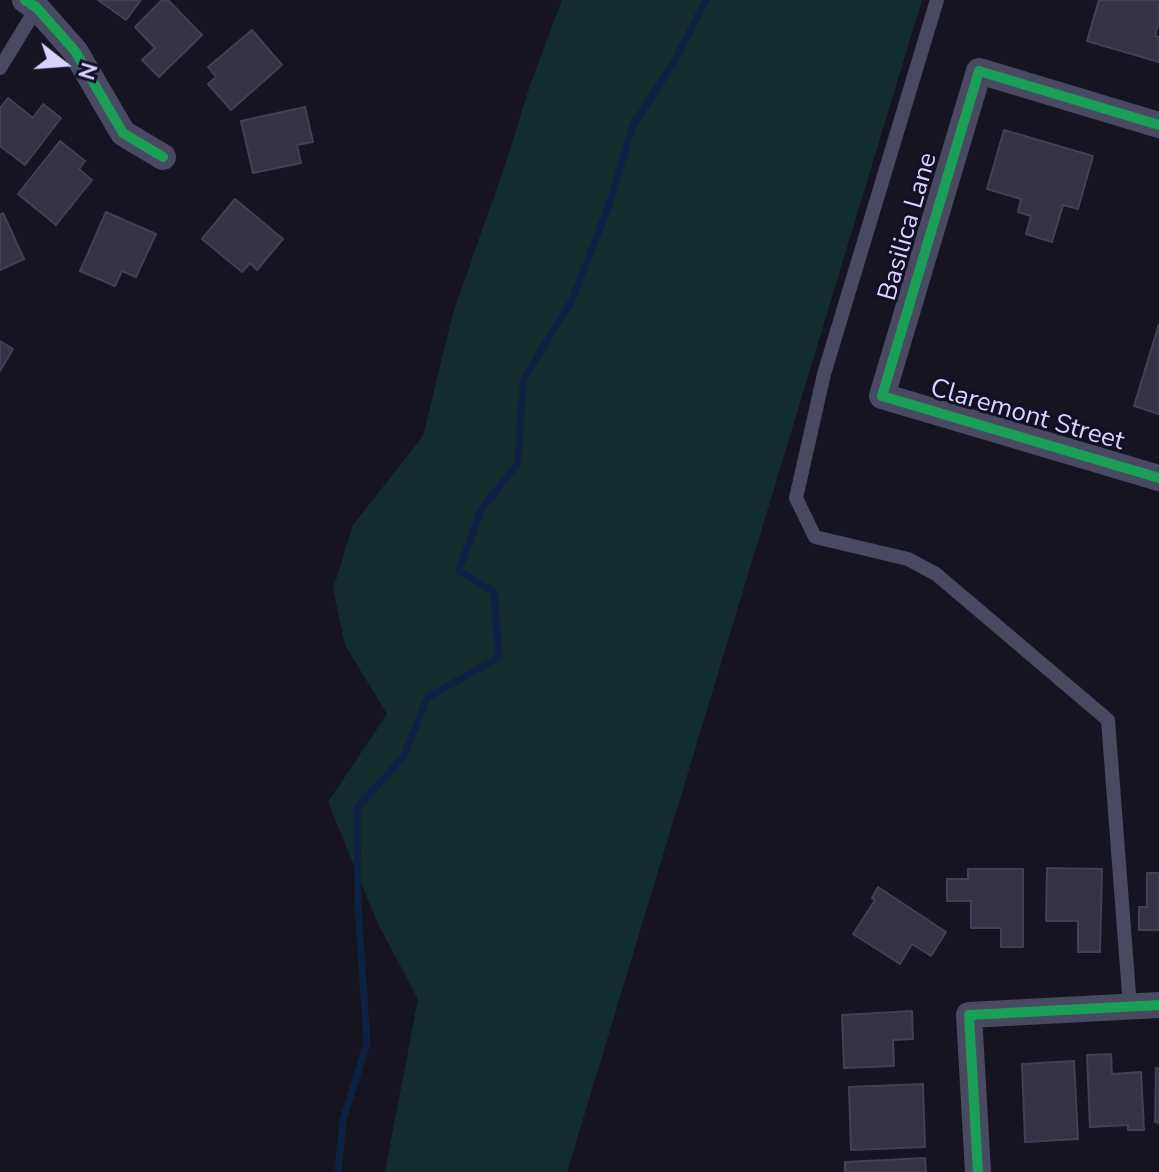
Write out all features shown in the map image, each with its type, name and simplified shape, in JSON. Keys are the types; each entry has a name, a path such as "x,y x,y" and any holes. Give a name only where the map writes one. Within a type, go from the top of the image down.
{"street":[{"path":"34,3 75,51 123,133 163,157"},
{"name":"Basilica Lane","path":"882,396 979,71 1159,125"},
{"name":"Claremont Street","path":"882,396 1159,478"},
{"path":"978,1172 969,1015 1159,1005"}],"lane":[{"path":"937,0 824,374 796,498 815,537 908,559 936,574 1108,720 1130,1007"},
{"path":"0,68 34,3"}],"green space":[{"path":"562,0 922,0 567,1172 385,1172 418,999 378,924 328,802 387,714 345,645 333,589 353,525 423,436 453,313"}],"building":[{"path":"98,0 141,0 126,20"},
{"path":"162,0 168,0 202,35 159,77 142,60 155,48 135,27"},
{"path":"1099,0 1159,0 1155,36 1159,37 1159,62 1087,41"},
{"path":"252,30 282,65 231,110 208,84 216,77 208,67"},
{"path":"8,98 33,118 43,104 61,118 25,165 0,146 0,108"},
{"path":"305,107 313,142 297,145 301,163 253,173 241,121"},
{"path":"1004,130 1093,156 1078,209 1063,205 1052,242 1026,234 1031,216 1018,212 1021,199 987,189"},
{"path":"60,141 85,161 79,169 92,180 56,225 18,194"},
{"path":"235,199 283,239 257,270 250,263 242,272 202,239"},
{"path":"106,212 156,234 136,277 122,271 115,286 80,271"},
{"path":"3,213 24,259 0,270 0,215"},
{"path":"1159,324 1159,414 1134,406"},
{"path":"0,341 13,349 0,371"},
{"path":"1047,868 1102,869 1100,952 1078,952 1078,921 1046,921"},
{"path":"968,869 1023,869 1023,947 1001,947 1001,928 971,928 971,901 947,901 947,879 968,879"},
{"path":"1147,873 1159,873 1159,930 1139,930 1139,907 1147,907"},
{"path":"878,887 946,932 931,956 912,944 900,964 853,934 875,900 872,898"},
{"path":"912,1011 913,1039 893,1040 894,1066 844,1068 842,1015"},
{"path":"1111,1054 1112,1074 1141,1072 1144,1130 1128,1130 1128,1125 1090,1127 1087,1055"},
{"path":"1074,1061 1078,1139 1025,1142 1022,1064"},
{"path":"1156,1068 1159,1068 1159,1123 1155,1122"},
{"path":"923,1084 925,1147 851,1150 849,1087"},
{"path":"925,1158 926,1172 845,1172 845,1162"}],"waterway":[{"path":"338,1172 343,1120 367,1043 358,907 357,808 404,756 427,698 499,657 494,592 459,571 481,510 518,463 523,380 572,300 609,205 633,125 674,62 706,0"}],"cycle path":[{"path":"25,0 37,8 75,51 123,133 163,157"},
{"path":"1159,125 979,71 882,396 1159,478"},
{"path":"978,1172 969,1015 1159,1005"}]}
